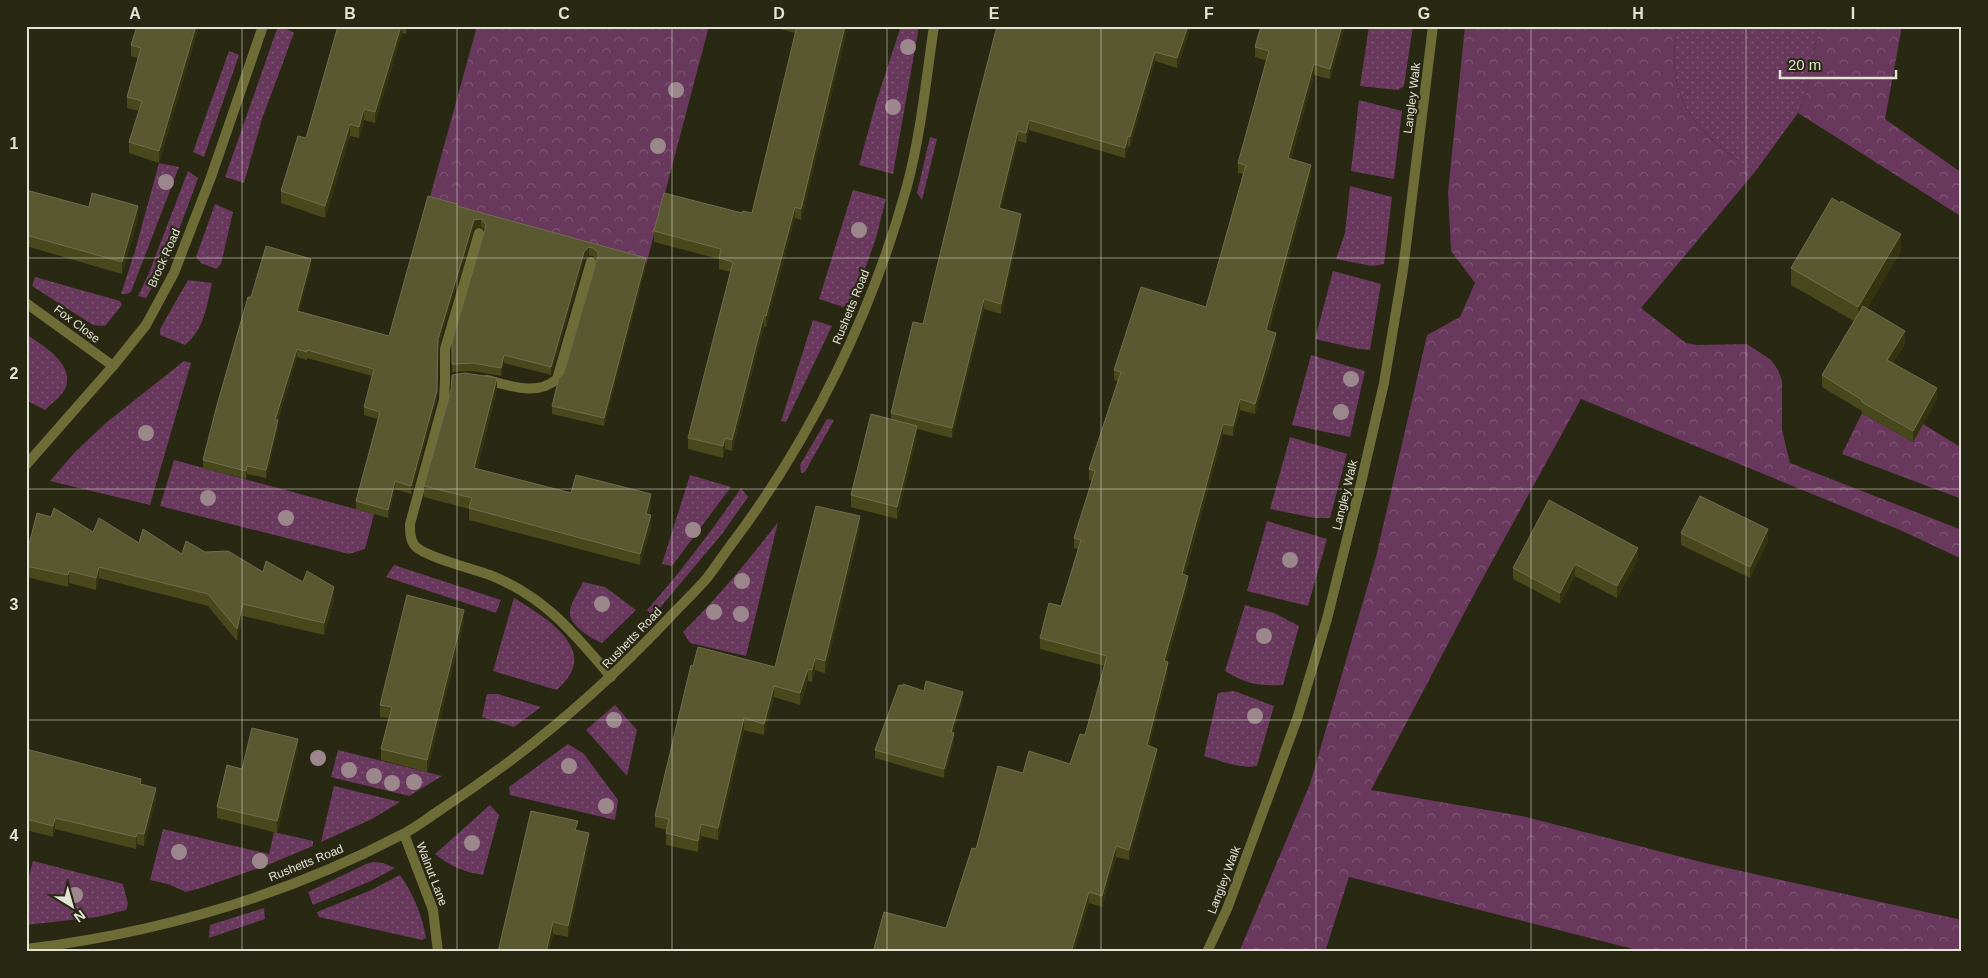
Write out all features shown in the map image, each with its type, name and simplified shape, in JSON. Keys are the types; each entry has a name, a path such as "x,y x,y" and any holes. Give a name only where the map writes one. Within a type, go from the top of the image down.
{"street":[{"name":"Brock Road","path":"26,465 113,366 146,325 174,274 211,176 263,26"},
{"name":"Rushetts Road","path":"26,949 70,944 119,934 239,904 317,874 404,834 477,785 547,734 611,677 707,578 756,511 802,437 845,354 872,290 908,184 934,26"},
{"name":"Langley Walk","path":"1207,952 1227,909 1297,719 1327,619 1361,483 1384,384 1403,270 1433,26"},
{"path":"479,233 444,349 449,380 410,524 410,537 415,546 426,553 511,585 536,601 559,618 611,677"},
{"path":"476,377 529,389 540,389 557,379 591,262"},
{"name":"Fox Close","path":"26,303 113,366"},
{"name":"Walnut Lane","path":"404,834 433,910 438,952"}],"green space":[{"path":"278,26 282,26 294,33 262,119 244,183 225,177"},
{"path":"477,26 709,26 646,265 565,244 428,204"},
{"path":"901,26 919,26 893,174 859,165 877,99"},
{"path":"1369,26 1413,26 1404,86 1398,90 1360,86"},
{"path":"1465,26 1678,26 1674,52 1675,75 1689,113 1717,143 1754,173 1641,308 1686,343 1697,345 1747,344 1771,360 1778,370 1782,381 1782,430 1790,463 1962,530 1962,559 1900,530 1581,399 1478,587 1371,790 1522,816 1705,863 1962,920 1962,952 1645,952 1349,877 1325,952 1239,952 1310,784 1376,557 1427,335 1460,317 1475,283 1451,251 1448,192"},
{"path":"1678,26 1819,26 1806,93 1798,113 1754,173 1717,143 1689,113 1675,75 1674,52"},
{"path":"1819,26 1902,26 1885,119 1962,173 1962,217 1798,113 1806,93"},
{"path":"229,51 239,55 204,157 193,152"},
{"path":"1359,100 1402,111 1394,179 1351,171"},
{"path":"930,137 937,139 922,200 917,193"},
{"path":"159,163 179,167 131,292 121,294 135,251"},
{"path":"188,171 198,178 175,240 146,298 138,296 149,273"},
{"path":"1350,186 1392,197 1384,264 1372,266 1336,259 1345,233"},
{"path":"853,190 886,199 876,238 864,272 851,302 843,307 819,299"},
{"path":"215,204 233,212 221,264 216,269 201,263 196,257"},
{"path":"1333,271 1381,284 1370,350 1315,339"},
{"path":"35,277 120,301 122,305 105,326 93,325 32,286"},
{"path":"188,280 212,283 201,325 185,345 160,335 160,329"},
{"path":"813,320 832,326 786,422 781,421"},
{"path":"26,334 55,356 65,370 67,378 66,387 60,396 45,410 26,400"},
{"path":"1311,355 1365,371 1350,437 1292,425"},
{"path":"184,361 191,363 150,505 50,481 75,452 107,422"},
{"path":"1862,413 1913,442 1923,424 1962,448 1962,499 1842,454"},
{"path":"827,419 834,420 805,472 801,473 800,465"},
{"path":"1290,437 1347,454 1330,518 1315,518 1270,509"},
{"path":"174,460 374,514 365,549 349,554 160,506"},
{"path":"690,475 731,487 672,566 662,564"},
{"path":"741,488 748,497 722,534 653,616 647,610 696,550"},
{"path":"1267,521 1327,539 1308,606 1247,591"},
{"path":"778,522 746,656 690,643 683,632 708,606"},
{"path":"394,565 501,600 496,613 386,577"},
{"path":"583,582 605,587 636,610 602,643 576,626 570,616 572,604"},
{"path":"514,598 545,618 564,636 571,646 574,657 573,668 564,683 557,690 493,671"},
{"path":"1245,605 1274,613 1299,626 1283,685 1252,683 1239,679 1225,671"},
{"path":"1234,691 1274,706 1257,766 1237,765 1204,756 1218,693"},
{"path":"487,694 498,694 541,707 514,727 482,717"},
{"path":"615,705 637,730 627,776 586,730"},
{"path":"568,744 584,754 618,800 615,820 510,795 509,787"},
{"path":"338,750 442,776 409,796 331,777"},
{"path":"334,786 400,802 372,819 321,842"},
{"path":"490,805 499,815 483,875 458,868 435,854"},
{"path":"163,829 269,854 274,832 313,841 313,846 265,866 186,892 168,884 150,880"},
{"path":"33,861 123,884 128,904 126,910 97,917 26,925 26,887"},
{"path":"374,862 383,863 395,868 371,881 313,905 308,892"},
{"path":"400,875 417,905 426,938 422,940 319,917 317,912 369,891"},
{"path":"264,908 265,919 209,938 210,925"}],"building":[{"path":"137,26 196,26 159,151 129,142 142,101 127,97 141,48 131,45"},
{"path":"338,26 401,26 375,112 364,109 359,127 350,124 325,206 281,191 298,136 306,138"},
{"path":"797,26 845,26 801,209 795,207 766,316 764,315 732,440 725,438 723,446 688,438 733,262 719,258 721,249 654,231 664,193 742,213 743,211 752,213"},
{"path":"997,26 1115,26 1124,28 1125,26 1188,26 1177,58 1155,52 1125,148 1029,120 1026,133 1018,131 999,208 1021,214 1001,304 984,299 952,428 891,413 913,322 923,324"},
{"path":"1261,26 1342,26 1330,69 1314,64 1288,158 1311,165 1266,330 1276,333 1255,404 1240,399 1233,426 1223,424 1182,574 1188,576 1164,661 1168,662 1147,745 1157,749 1129,850 1116,846 1102,896 1089,892 1071,952 873,952 884,912 946,928 972,848 976,849 998,766 1023,773 1029,751 1070,764 1080,734 1085,735 1107,656 1040,638 1049,603 1061,606 1081,540 1074,538 1095,471 1089,469 1121,372 1114,370 1141,287 1206,307 1246,165 1238,163 1269,51 1255,47"},
{"path":"26,190 89,207 92,193 138,206 122,262 26,235"},
{"path":"428,196 457,204 457,206 646,258 604,418 552,406 559,378 564,373 598,256 598,252 593,248 589,247 584,252 551,367 504,355 501,368 473,363 452,364 452,342 486,226 481,219 474,220 438,339 437,391 411,486 395,481 388,510 356,501 380,412 364,407 374,369 307,350 307,352 297,349 275,420 278,420 266,470 247,466 246,471 203,460 248,297 251,297 266,246 311,259 297,311 389,336"},
{"path":"1832,198 1840,203 1841,201 1901,234 1858,307 1791,268"},
{"path":"1863,306 1905,331 1887,360 1937,388 1913,431 1862,402 1862,400 1822,375"},
{"path":"465,373 497,378 474,468 571,493 576,475 651,494 646,514 651,515 640,554 469,508 472,498 424,486 451,390 452,375"},
{"path":"871,414 917,426 897,507 851,495"},
{"path":"1700,496 1768,529 1750,567 1681,533"},
{"path":"1549,500 1638,548 1617,586 1575,564 1560,593 1513,568"},
{"path":"816,506 860,516 825,661 815,658 812,670 808,669 800,693 774,686 764,724 744,718 718,828 701,824 698,841 666,833 669,819 655,816 691,665 693,666 698,647 775,667"},
{"path":"54,508 93,532 99,518 139,543 143,529 182,554 186,541 205,552 228,551 263,572 266,561 303,582 307,571 334,587 324,623 243,604 237,629 208,594 99,567 96,578 69,571 68,575 26,566 26,556 37,513 51,517"},
{"path":"407,595 464,610 427,760 381,749 392,707 380,705"},
{"path":"926,681 963,692 951,732 954,733 944,769 875,750 899,685 903,686 903,684 924,691"},
{"path":"252,728 298,739 277,821 217,807 227,765 242,769"},
{"path":"26,749 141,779 140,784 156,788 144,834 137,833 136,837 55,818 53,826 26,819"},
{"path":"531,811 578,821 575,830 589,833 568,926 553,922 546,952 498,952"}]}
